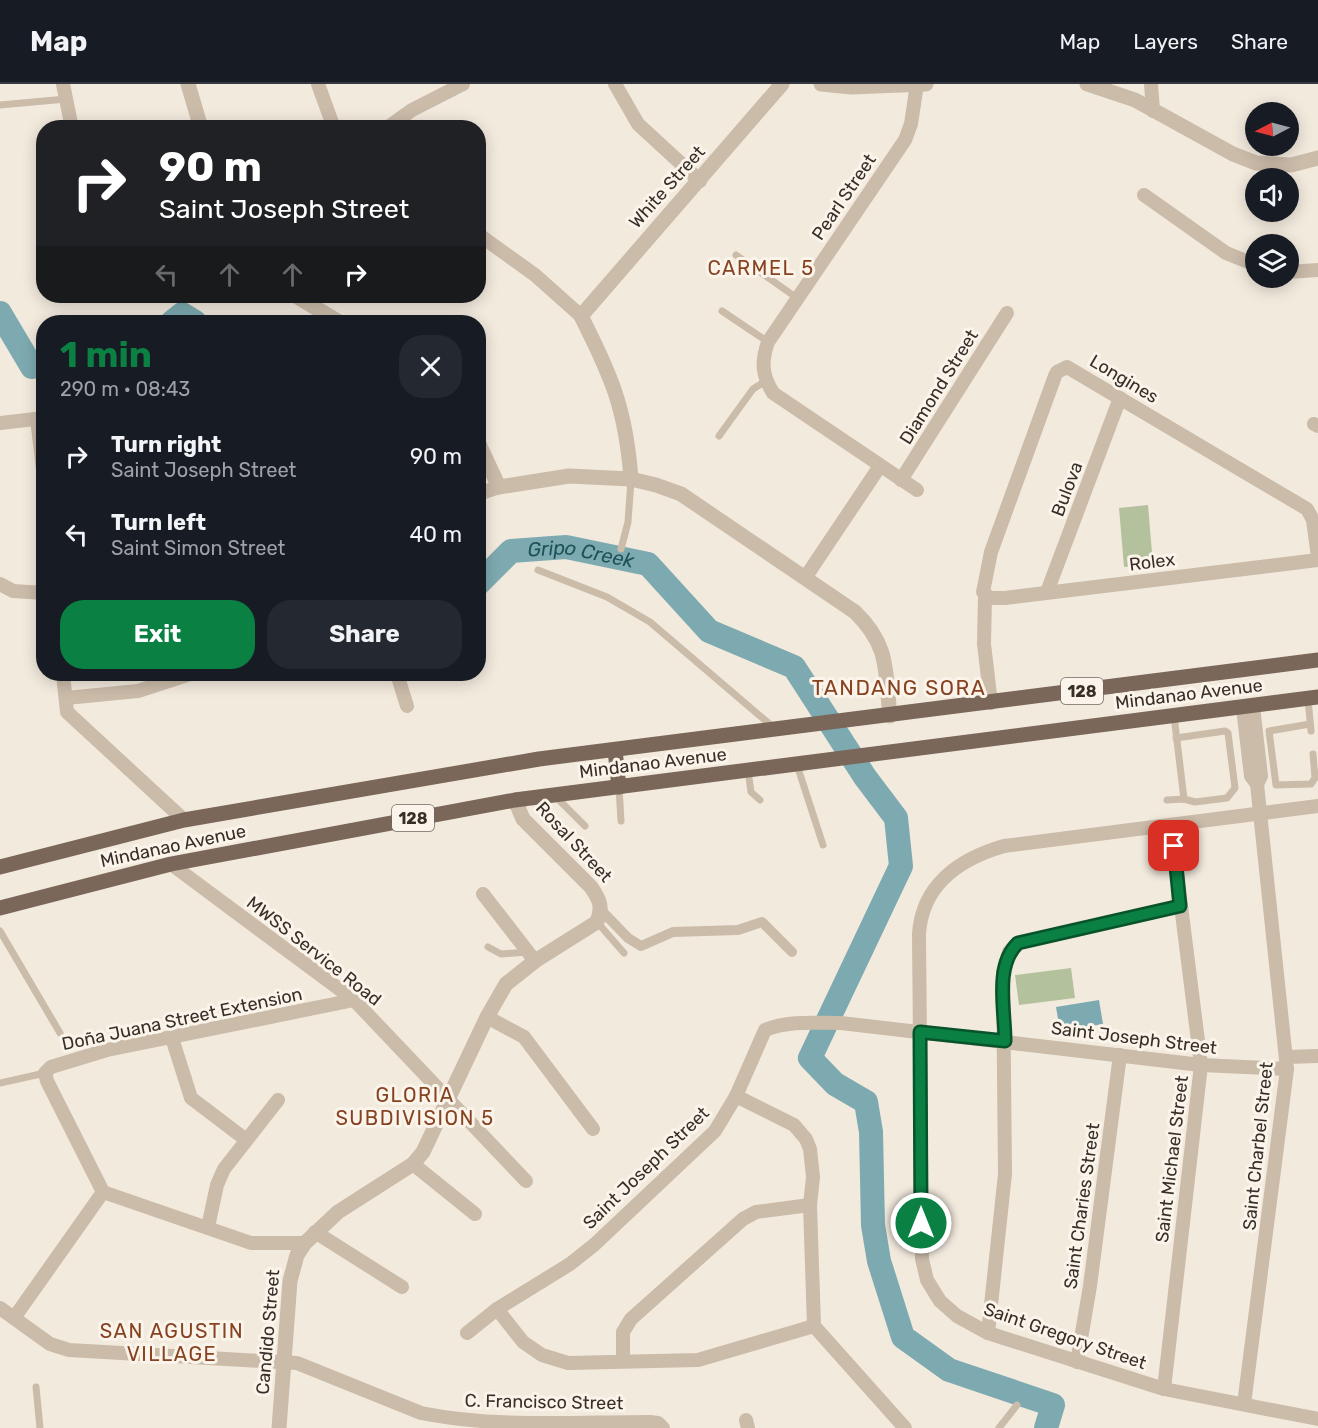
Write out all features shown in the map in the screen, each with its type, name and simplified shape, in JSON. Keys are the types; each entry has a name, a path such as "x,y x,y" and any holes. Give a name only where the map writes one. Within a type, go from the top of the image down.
{"main road":[{"name":"Mindanao Avenue","path":"0,867 184,820 539,759 814,726 1318,660"},
{"name":"Mindanao Avenue","path":"0,908 171,864 515,800 1313,698"},
{"path":"615,750 619,787"}],"street":[{"path":"63,84 70,120"},
{"path":"188,84 199,120"},
{"path":"318,84 331,120"},
{"path":"398,120 412,110 463,84"},
{"path":"615,84 638,124 700,181"},
{"name":"White Street","path":"581,316 782,84"},
{"path":"821,84 851,87 926,84"},
{"name":"Pearl Street","path":"766,381 762,358 768,342 905,141 911,124 917,84"},
{"path":"1087,84 1111,90 1233,154 1256,163 1290,165 1318,158"},
{"path":"1151,84 1153,111"},
{"path":"1144,195 1226,253 1245,261"},
{"path":"486,240 535,275 581,316 609,372 620,402 631,479"},
{"path":"1299,271 1318,270"},
{"path":"308,303 327,315"},
{"name":"Diamond Street","path":"901,480 1007,313"},
{"name":"Longines","path":"987,598 982,586 991,552 1057,372 1067,367 1306,509 1313,520 1318,558"},
{"path":"766,381 773,393 788,405 917,490"},
{"name":"Bulova","path":"1047,592 1120,398"},
{"path":"0,423 36,418"},
{"path":"486,459 499,487"},
{"path":"805,578 880,466"},
{"path":"486,491 499,487 569,476 631,479 681,494 855,612 871,628 879,641 883,658 890,716"},
{"name":"Rolex","path":"987,598 1318,558"},
{"path":"0,584 13,591 36,592"},
{"path":"987,598 984,644 991,703"},
{"path":"64,681 67,712 184,820"},
{"path":"66,698 138,691 169,681"},
{"path":"399,681 407,706"},
{"name":"Saint Charbel Street","path":"1244,1404 1287,1063 1257,784 1251,776 1248,707"},
{"name":"Rosal Street","path":"515,800 519,812 529,825 591,887 600,899 600,916"},
{"name":"Saint Gregory Street","path":"1318,806 1004,846 967,860 945,876 928,898 920,922 923,1270 940,1300 957,1316 988,1333 1077,1362 1164,1389 1318,1419"},
{"name":"Saint Michael Street","path":"1164,1389 1202,1065 1171,826"},
{"name":"MWSS Service Road","path":"171,864 354,1000 526,1180"},
{"path":"483,894 532,956"},
{"path":"988,1333 1005,1174 1005,1041 1002,972 1009,952 1018,943 1180,906"},
{"path":"310,1238 338,1212 413,1164 423,1152 487,1017 506,984 532,956 600,916 641,946 673,932 738,930 762,922 792,952"},
{"name":"Doña Juana Street Extension","path":"103,1192 45,1073 51,1067 107,1050 354,1000"},
{"path":"487,1017 524,1037 593,1129"},
{"name":"Saint Joseph Street","path":"467,1334 497,1309 570,1264 594,1245 715,1131 736,1096 765,1030 806,1023 841,1023 1202,1065 1287,1063 1318,1056"},
{"path":"172,1038 191,1098 245,1139"},
{"name":"Saint Charies Street","path":"1077,1362 1090,1286 1120,1055"},
{"path":"736,1096 794,1125 806,1138 810,1149 813,1177 810,1205 814,1326 905,1428"},
{"path":"208,1227 220,1177 245,1139 278,1100"},
{"path":"413,1164 475,1214"},
{"path":"0,1322 14,1318 103,1192 251,1243 310,1238 402,1287"},
{"path":"623,1362 623,1332 631,1319 743,1219 756,1212 810,1205"},
{"name":"Candido Street","path":"279,1428 290,1281 297,1255 310,1238"},
{"name":"C. Francisco Street","path":"0,1308 50,1344 69,1350 297,1363 421,1413 436,1416 493,1423 650,1422 662,1426"},
{"path":"497,1309 524,1342 555,1361 583,1364 698,1360 814,1326"}],"lane":[{"path":"0,105 66,99"},
{"path":"736,255 797,298"},
{"path":"722,311 768,342"},
{"path":"719,436 753,389 766,381"},
{"path":"621,549 628,522 631,479"},
{"path":"538,570 607,597 650,622 777,730"},
{"path":"1313,698 1310,727 1269,731 1276,785 1311,784 1315,778 1313,754"},
{"path":"1174,716 1184,799"},
{"path":"1167,800 1184,799 1195,802 1216,800 1227,798 1234,792 1230,736 1225,731 1176,738"},
{"path":"797,765 823,845"},
{"path":"748,771 751,792 760,800"},
{"path":"619,787 621,821"},
{"path":"554,795 585,826"},
{"path":"600,916 624,953"},
{"path":"0,931 60,1033"},
{"path":"488,947 501,954 532,956"},
{"path":"0,1083 45,1073"},
{"path":"36,1388 40,1428"},
{"path":"999,1428 1017,1405"}],"green space":[{"path":"1148,505 1153,564 1124,567 1119,508"},
{"path":"1071,968 1075,998 1019,1005 1015,975"}],"water":[{"path":"1099,1000 1103,1024 1060,1031 1056,1007"}],"waterway":[{"name":"Gripo Creek","path":"0,313 32,367 36,366"},
{"path":"486,576 511,551 566,547 648,564 709,631 794,667 865,777 896,818 901,866 810,1058 835,1084 866,1102 871,1132 873,1225 879,1261 903,1337 949,1370 1053,1405 1046,1428"}],"district":[{"name":"CARMEL 5","path":"761,268"},
{"name":"TANDANG SORA","path":"899,687"},
{"name":"GLORIA SUBDIVISION 5","path":"415,1106"},
{"name":"SAN AGUSTIN VILLAGE","path":"172,1342"}],"route":[{"path":"921,1223 920,1032 1005,1041 1002,972 1009,952 1018,943 1180,906 1174,846"}]}
